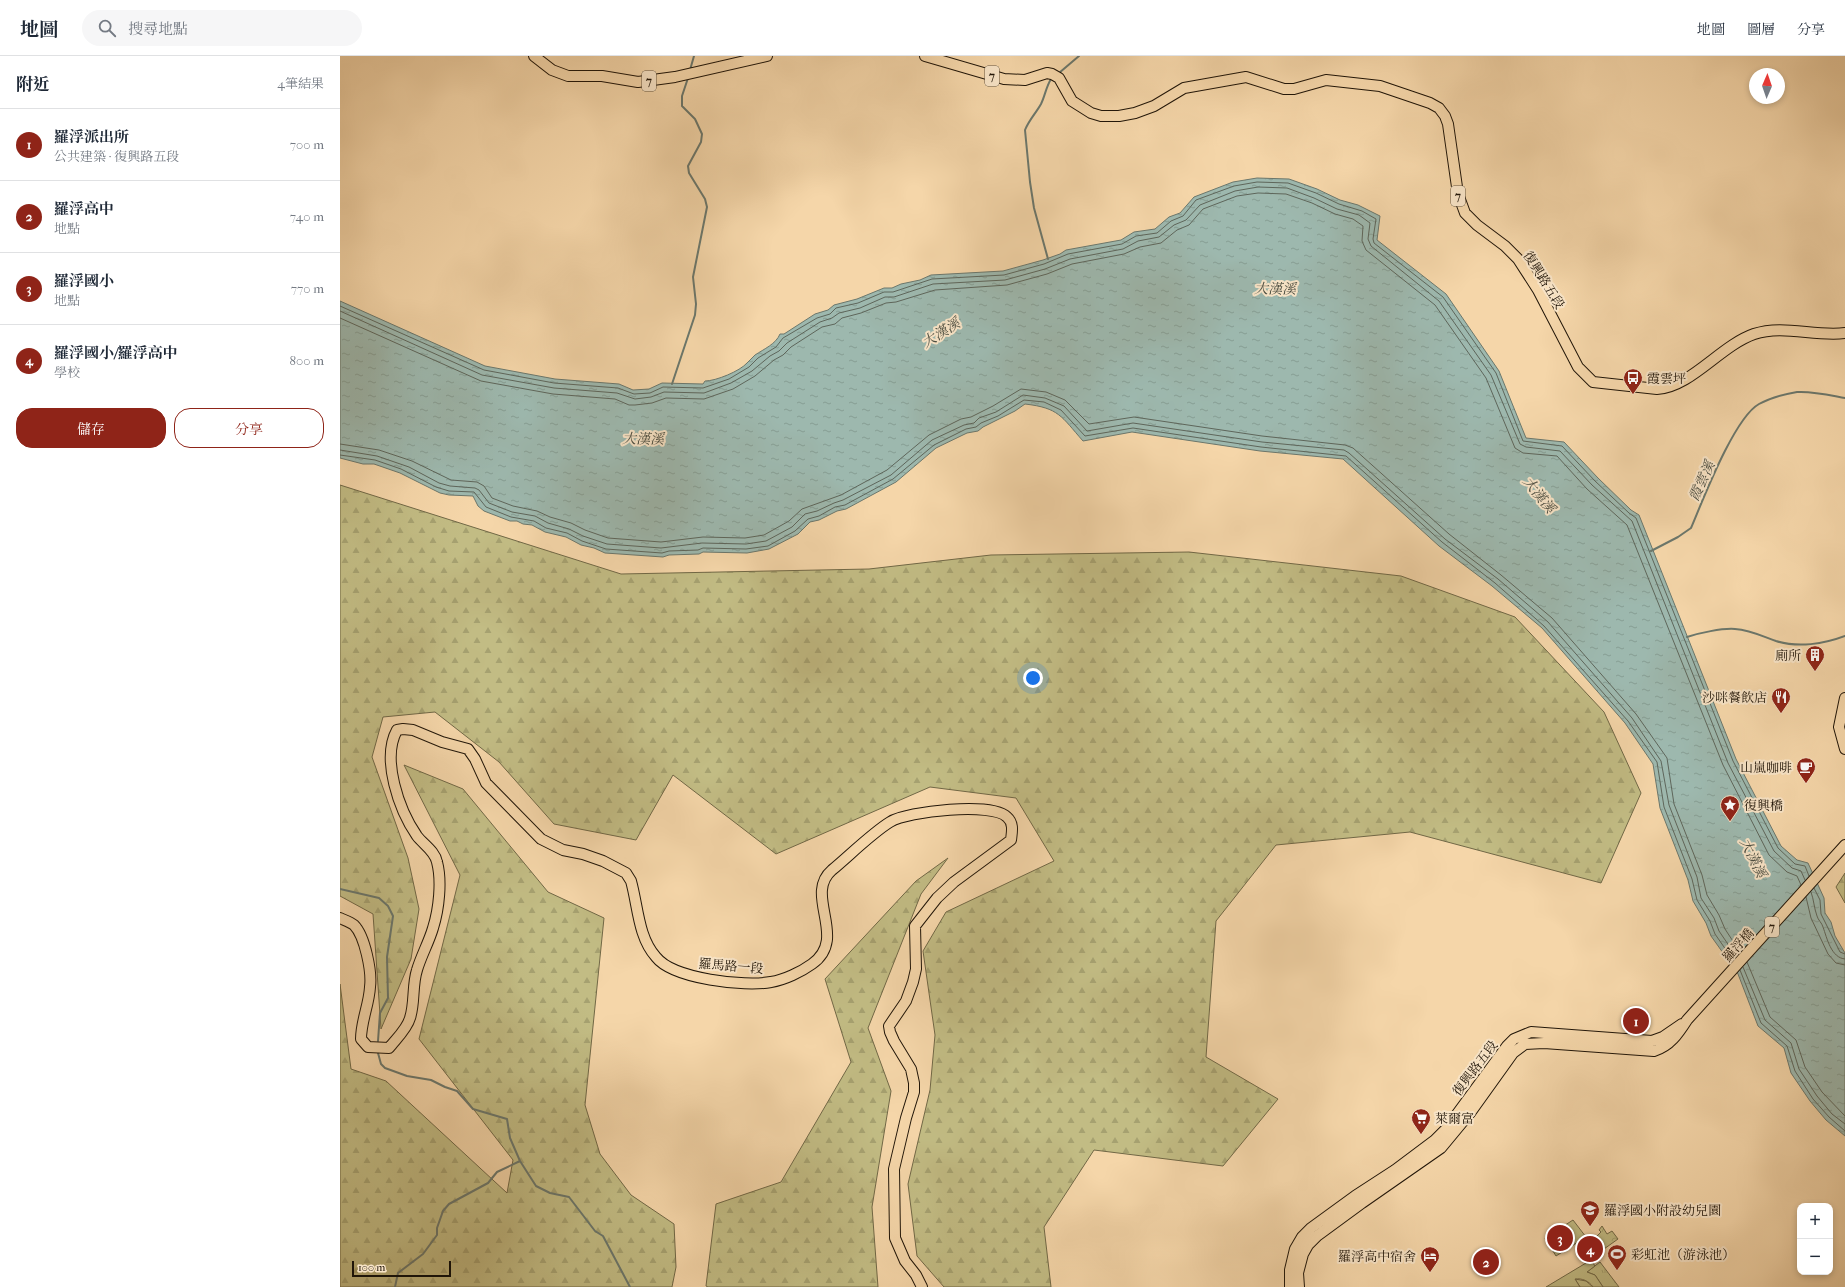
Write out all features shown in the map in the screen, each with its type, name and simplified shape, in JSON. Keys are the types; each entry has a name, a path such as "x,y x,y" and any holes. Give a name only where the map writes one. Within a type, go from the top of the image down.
{"main road":[{"name":"7","path":"534,56 552,70 568,76 602,76 638,82 675,77 768,56"},
{"name":"復興路五段","path":"926,56 1004,79 1025,80 1047,73 1059,78 1072,101 1091,113 1101,116 1119,116 1135,113 1154,106 1184,88 1246,78 1284,89 1294,89 1326,80 1372,85 1412,96 1430,103 1439,108 1445,116 1448,124 1458,194 1465,213 1477,225 1505,246 1518,260 1538,290 1578,367 1594,382 1666,389 1676,385 1723,351 1753,334 1779,330 1845,333"},
{"path":"1845,698 1839,727 1845,749"},
{"name":"羅馬路一段","path":"340,918 353,925 358,931 364,946 370,973 371,986 361,1027 361,1039 364,1044 377,1048 389,1048 410,1019 416,971 434,928 439,888 439,871 437,860 410,826 394,783 390,752 393,738 397,730 403,729 413,730 442,742 468,749 475,759 486,783 541,839 563,850 583,854 603,861 626,873 631,881 642,931 647,945 656,959 674,970 688,975 704,978 762,984 785,978 812,964 822,953 827,944 828,929 822,896 822,884 829,873 890,822 905,815 923,812 986,809 1006,816 1011,820 1011,840 954,882 937,898 915,926 916,969 913,982 906,1001 890,1026 890,1032 894,1041 911,1069 914,1083 914,1092 906,1118 894,1169 895,1238 905,1261 916,1275 922,1287"},
{"name":"羅浮橋","path":"1698,1010 1845,845"},
{"name":"復興路五段","path":"1290,1287 1295,1249 1302,1237 1311,1228 1435,1140 1446,1129 1507,1046 1514,1039 1532,1038 1615,1044 1652,1041 1663,1037 1698,1010"},
{"name":"復興路五段","path":"1299,1287 1298,1273 1303,1254 1308,1245 1317,1236 1341,1218 1441,1148 1470,1113 1514,1053 1532,1038"}],"green space":[{"path":"340,485 621,574 869,569 991,555 1189,552 1401,576 1515,617 1604,712 1641,793 1601,883 1410,832 1276,845 1216,921 1206,1057 1278,1099 1223,1166 1094,1150 1044,1227 1051,1287 944,1287 917,1256 908,1184 930,1090 935,1035 923,951 946,912 1054,861 1016,798 930,787 776,854 673,775 636,840 554,824 499,762 435,712 383,717 372,757 408,858 419,909 411,959 381,1029 373,914 340,896"},
{"path":"404,765 463,789 548,892 604,918 585,1105 600,1154 631,1195 674,1224 676,1267 672,1287 340,1287 340,984 351,1069 386,1081 507,1193 513,1160 419,1039 460,875"},
{"path":"948,858 921,894 868,1028 891,1091 872,1207 878,1287 706,1286 716,1204 781,1182 851,1062 825,979 916,881"},
{"path":"1845,873 1845,903 1836,887"},
{"path":"1573,1220 1586,1237 1556,1256 1545,1238"},
{"path":"1602,1226 1607,1234 1612,1231 1618,1239 1597,1254 1591,1245 1596,1241 1592,1240 1589,1243 1588,1240 1595,1238 1601,1232 1599,1230"},
{"path":"1591,1260 1595,1266 1587,1272 1595,1275 1603,1287 1593,1287 1583,1280 1575,1279 1580,1287 1546,1287"},
{"path":"1600,1262 1619,1287 1603,1287 1595,1275 1587,1272"},
{"path":"1575,1279 1586,1281 1593,1287 1580,1287"}],"water":[{"name":"大漢溪","path":"1257,178 1289,179 1317,189 1340,200 1358,205 1380,216 1377,240 1446,294 1499,371 1526,438 1564,442 1598,478 1631,510 1639,515 1736,759 1781,846 1797,860 1808,863 1824,898 1825,913 1831,922 1835,936 1845,953 1845,1136 1826,1120 1810,1101 1791,1073 1784,1048 1758,1026 1738,974 1711,936 1706,923 1693,901 1688,880 1660,808 1653,764 1625,723 1542,628 1492,586 1439,546 1343,459 1260,451 1132,432 1083,441 1064,419 1052,411 1025,404 978,431 967,433 936,448 896,482 846,509 810,522 798,534 769,549 747,553 703,552 699,554 669,555 663,557 605,553 594,548 581,545 566,537 545,532 532,525 523,524 517,521 510,521 484,511 478,506 473,496 440,493 400,473 374,464 363,464 340,458 340,301 485,366 555,379 619,384 633,390 649,389 662,383 703,384 705,381 710,381 734,372 744,366 755,355 773,343 780,334 784,334 815,314 828,310 834,305 857,299 884,288 892,288 901,284 920,280 931,275 1003,271 1043,260 1060,254 1066,250 1121,240 1134,232 1155,229 1169,217 1180,213 1194,197 1233,182"}],"waterway":[{"path":"690,70 694,56"},
{"path":"1059,73 1079,56"},
{"path":"672,384 695,315 696,304 693,277 707,207 705,199 689,173 688,166 701,142 702,134 695,119 682,106 682,96 688,78"},
{"path":"1048,259 1034,208 1025,130 1041,104 1051,79"},
{"name":"霞雲溪","path":"1651,551 1678,537 1691,528 1711,480 1730,442 1749,412 1759,404 1778,396 1797,392 1815,393 1845,398"},
{"path":"1687,637 1711,631 1735,629 1751,632 1784,643 1802,645 1820,643 1845,636"},
{"path":"340,889 379,898 388,906 393,916 387,957 388,998 380,1013 378,1041"},
{"path":"378,1053 381,1064 385,1068 407,1076 431,1080 457,1091 473,1109 507,1119 510,1138 520,1161 536,1186 550,1193 569,1197 595,1231 603,1236 630,1287"},
{"path":"395,1287 398,1273 423,1254 437,1235 437,1228 443,1211 449,1204 488,1183 497,1172 520,1161"}],"place":[{"name":"霞雲坪","path":"1633,395"},
{"name":"廁所","path":"1815,672"},
{"name":"沙咪餐飲店","path":"1781,714"},
{"name":"山嵐咖啡","path":"1806,784"},
{"name":"復興橋","path":"1730,822"},
{"name":"羅浮派出所","path":"1636,1021"},
{"name":"萊爾富","path":"1421,1135"},
{"name":"羅浮國小附設幼兒園","path":"1590,1227"},
{"name":"羅浮國小","path":"1560,1238"},
{"name":"羅浮國小/羅浮高中","path":"1590,1249"},
{"name":"羅浮高中","path":"1486,1262"},
{"name":"彩虹池（游泳池）","path":"1617,1271"},
{"name":"羅浮高中宿舍","path":"1430,1273"}]}
